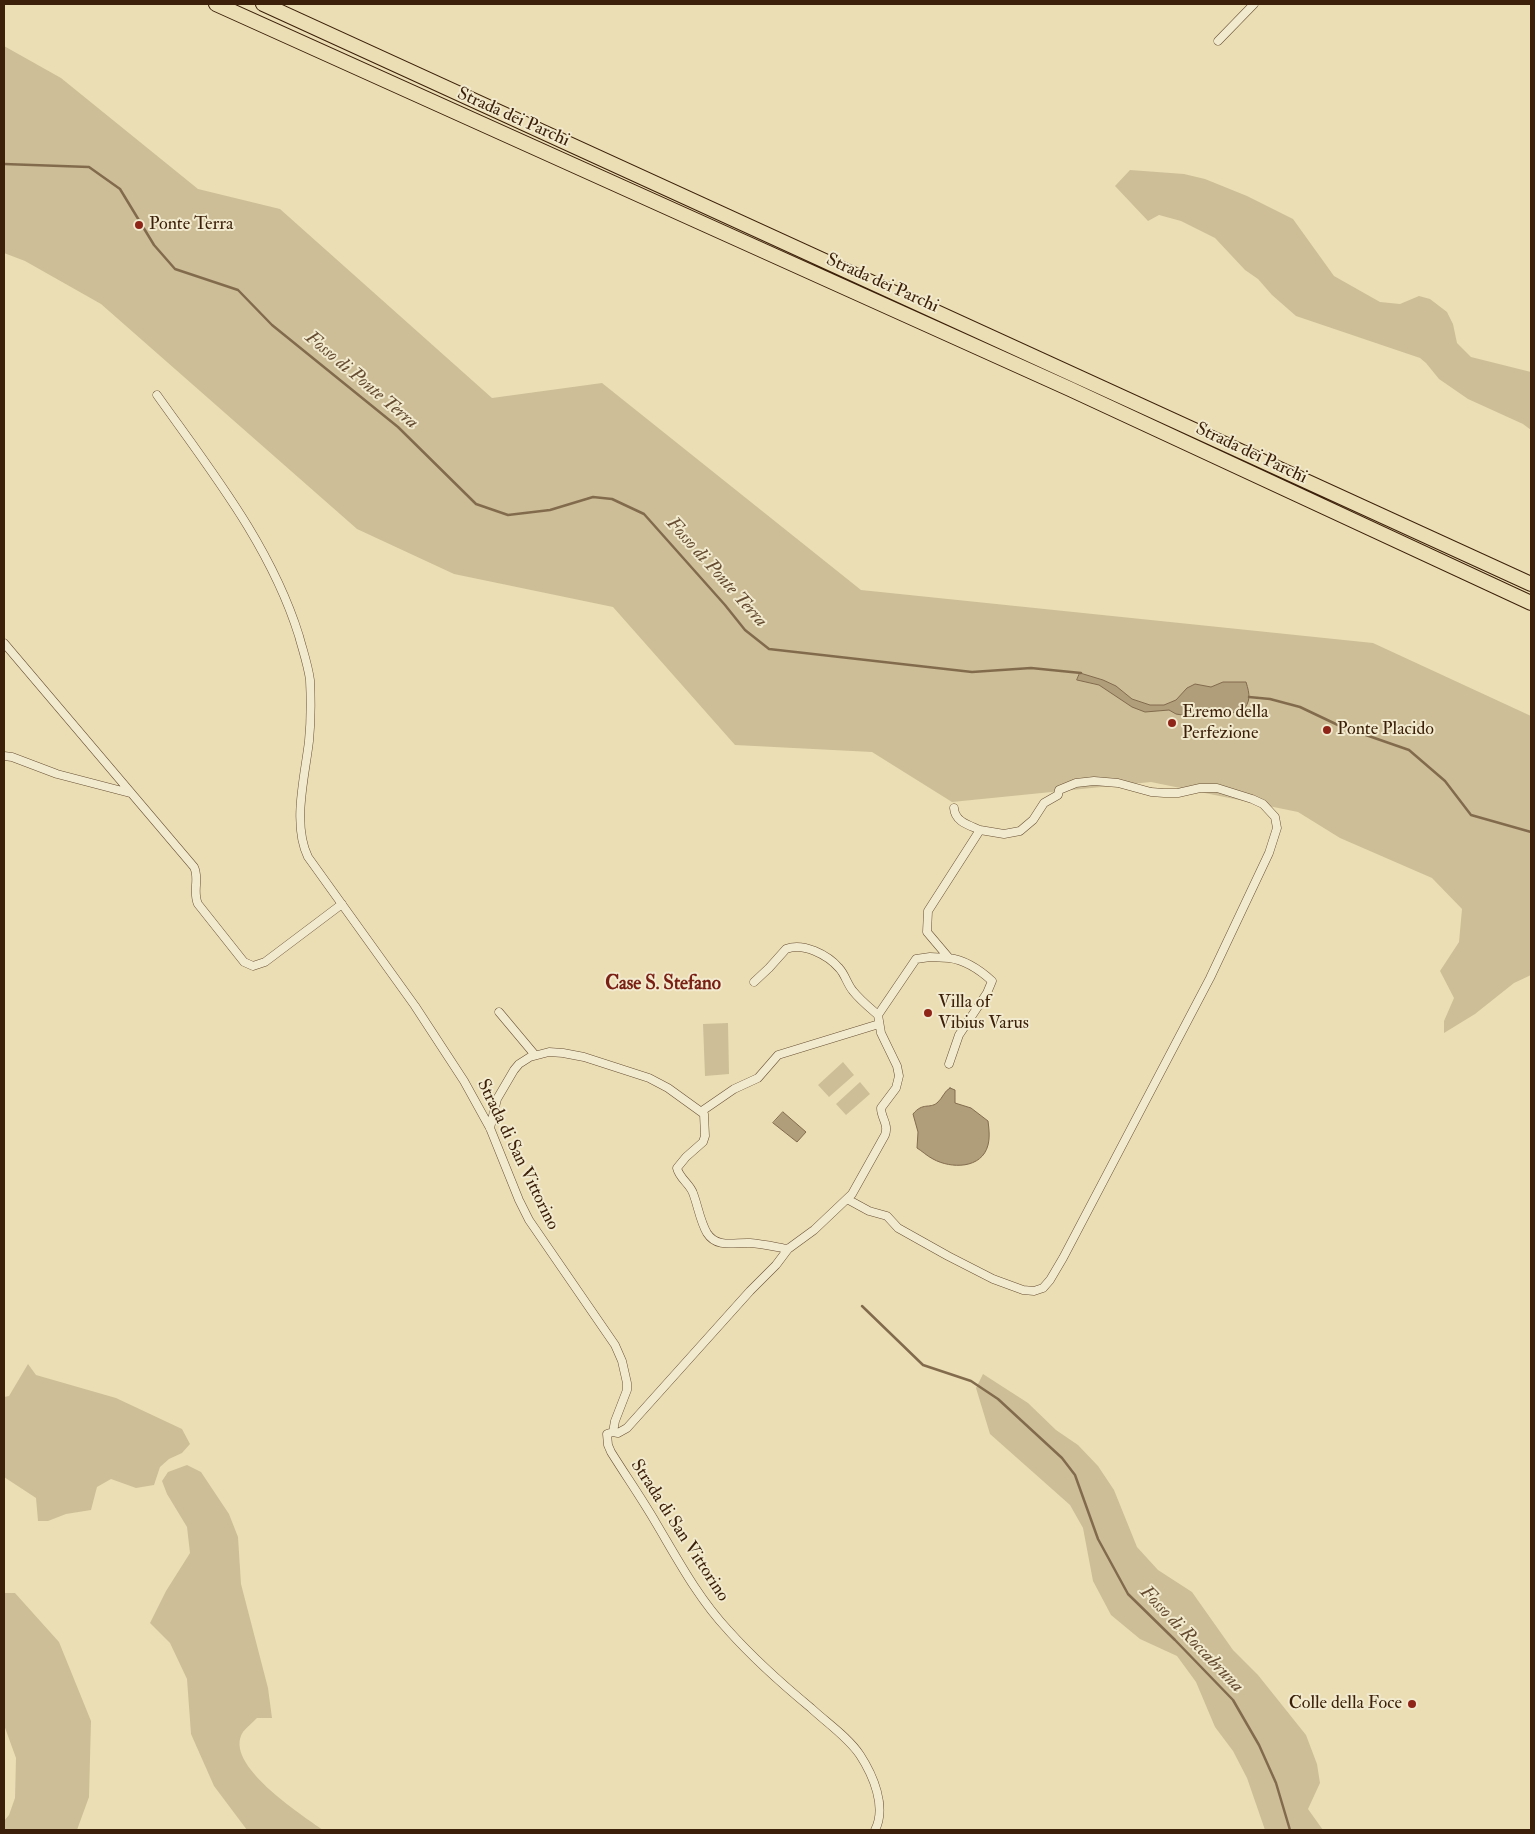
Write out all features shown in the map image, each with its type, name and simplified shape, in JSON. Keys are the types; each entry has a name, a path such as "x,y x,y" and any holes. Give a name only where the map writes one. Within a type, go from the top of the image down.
{"highway":[{"name":"Strada dei Parchi","path":"216,4 1070,390 1531,603"},
{"name":"Strada dei Parchi","path":"263,4 1531,584"}],"street":[{"path":"1218,41 1254,4"},
{"name":"Strada di San Vittorino","path":"157,396 241,514 281,589 290,610 306,660 310,689 309,736 301,811 302,840 312,863 427,1023 464,1081 490,1128 514,1191 528,1220 606,1330 620,1356 627,1378 627,1390 615,1421 613,1432 607,1434 611,1452 648,1509 692,1584 709,1608 743,1646 858,1751 871,1777 879,1802 880,1820 875,1830"},
{"path":"4,643 194,867 197,873 194,893 198,904 246,964 258,966 265,962 342,904"},
{"path":"4,756 15,758 57,774 130,793"},
{"path":"847,1200 869,1211 887,1216 898,1228 914,1238 1001,1283 1032,1291 1040,1290 1046,1286 1063,1258 1210,978 1269,853 1278,828 1275,817 1263,804 1221,789 1200,788 1178,793 1164,793 1151,792 1118,783 1076,783 1059,790 1058,795 1044,803 1033,820 1020,832 1004,834 980,830 962,823 954,814 954,808"},
{"path":"949,958 926,932 928,911 980,830"},
{"path":"613,1432 618,1433 627,1428 788,1249 814,1230 847,1200 856,1189 885,1135 887,1127 881,1114 881,1108 896,1088 899,1079 898,1068 882,1035 878,1019 852,990 837,966 809,949 786,949 754,982"},
{"path":"702,1111 734,1088 758,1078 778,1055 878,1019 916,959 930,957 949,958 966,963 992,981 987,993 959,1035 949,1064"},
{"path":"499,1012 535,1055"},
{"path":"490,1128 498,1099 507,1080 519,1064 535,1055 549,1052 572,1055 646,1077 663,1085 702,1111 705,1118 703,1142 677,1168 678,1173 692,1190 698,1211 709,1236 715,1241 724,1243 749,1243 788,1249"}],"shaded area":[{"path":"4,46 61,78 198,189 280,209 492,398 602,383 861,590 1373,643 1531,716 1531,975 1514,983 1475,1014 1444,1033 1444,1021 1454,998 1440,971 1459,942 1462,909 1432,878 1340,838 1298,812 1151,782 952,802 872,752 735,745 613,607 454,574 357,529 101,304 25,261 4,253"},
{"path":"1130,170 1184,174 1205,179 1247,196 1293,219 1334,276 1380,302 1400,304 1419,296 1430,299 1447,312 1453,324 1457,343 1471,357 1531,372 1531,430 1523,424 1468,399 1439,379 1420,358 1296,316 1272,295 1258,279 1245,270 1215,238 1181,221 1159,215 1148,221 1115,186"},
{"path":"1080,673 1103,680 1116,686 1132,699 1150,705 1164,705 1176,700 1187,688 1195,684 1211,687 1223,682 1246,682 1249,698 1242,712 1214,713 1194,717 1176,714 1169,710 1145,712 1132,707 1099,685 1077,680"},
{"path":"728,1023 729,1074 705,1076 703,1024"},
{"path":"843,1062 854,1075 829,1097 818,1085"},
{"path":"860,1082 870,1094 846,1115 836,1104"},
{"path":"950,1088 955,1090 955,1103 971,1108 988,1121 989,1139 985,1153 973,1163 965,1165 940,1162 917,1148 918,1132 913,1114 920,1108 937,1103"},
{"path":"783,1112 806,1132 797,1142 773,1123"},
{"path":"28,1364 36,1375 116,1398 182,1429 190,1444 182,1453 169,1459 160,1467 154,1485 136,1488 111,1479 97,1487 91,1510 66,1514 48,1521 38,1521 36,1498 4,1477 4,1397 9,1396"},
{"path":"983,1374 1028,1403 1056,1430 1078,1445 1098,1466 1114,1490 1137,1547 1158,1570 1192,1592 1233,1650 1258,1675 1306,1735 1317,1764 1320,1783 1308,1809 1323,1830 1265,1830 1247,1778 1233,1751 1215,1727 1196,1682 1177,1656 1140,1639 1111,1615 1093,1581 1083,1528 1070,1505 990,1434 976,1388"},
{"path":"187,1465 201,1472 229,1514 238,1537 241,1584 268,1688 272,1718 257,1718 243,1732 240,1745 244,1759 267,1787 323,1830 247,1830 214,1786 191,1734 187,1679 170,1643 150,1623 166,1591 190,1553 187,1527 167,1494 162,1481 168,1472"},
{"path":"4,1593 15,1593 59,1642 91,1721 89,1797 77,1830 4,1830 4,1821 9,1815 15,1798 16,1758 4,1725"}],"waterway":[{"name":"Fosso di Ponte Terra","path":"4,164 89,167 120,189 154,245 175,269 238,290 272,325 398,427 476,504 508,515 550,510 593,497 612,499 644,514 745,630 769,649 972,672 1031,668 1081,673"},
{"name":"Fosso di Ponte Terra","path":"1249,697 1270,699 1300,707 1340,726 1409,750 1445,781 1471,815 1531,832"},
{"name":"Fosso di Roccabruna","path":"862,1306 923,1365 971,1381 998,1399 1062,1458 1075,1475 1098,1539 1128,1594 1233,1700 1259,1745 1276,1783 1290,1830"}],"place":[{"name":"Ponte Terra","path":"139,225"},
{"name":"Eremo della Perfezione","path":"1172,723"},
{"name":"Ponte Placido","path":"1327,730"},
{"name":"Villa of Vibius Varus","path":"928,1013"},
{"name":"Colle della Foce","path":"1412,1704"}],"district":[{"name":"Case S. Stefano","path":"663,985"}]}
